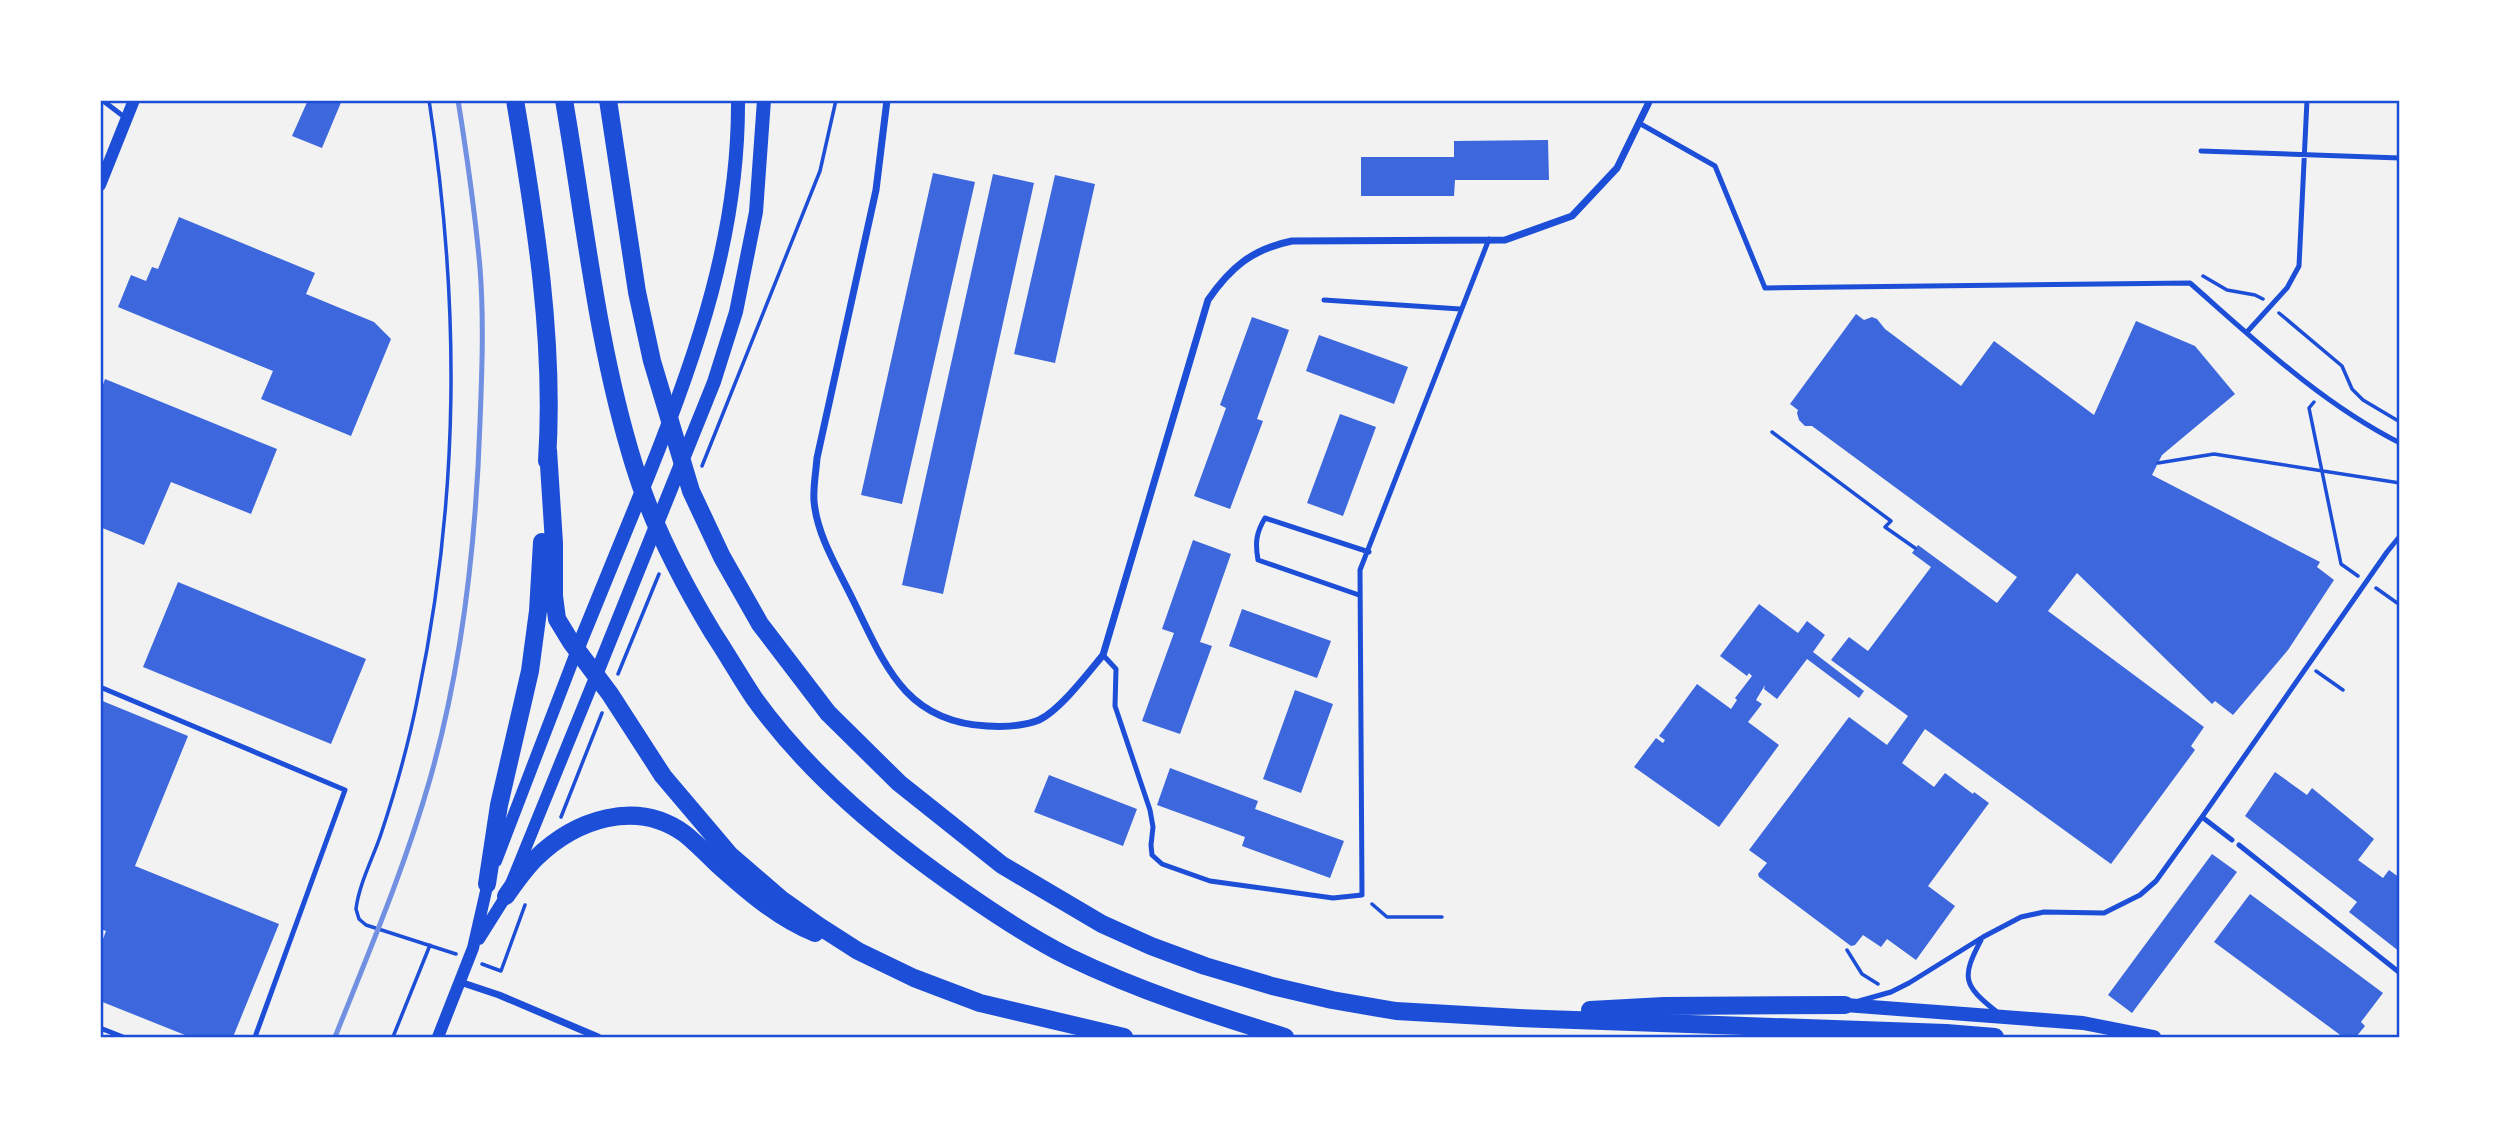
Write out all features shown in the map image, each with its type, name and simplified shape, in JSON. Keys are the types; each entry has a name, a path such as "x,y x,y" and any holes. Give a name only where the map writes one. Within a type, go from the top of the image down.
{"highway":[{"path":"487,884 499,805 516,739 535,641 548,450 549,395 537,233 515,100"},
{"path":"564,100 593,285 617,403 634,467 689,594 755,698 827,781 869,821 981,904 1066,955 1130,985 1200,1011 1285,1037"},
{"path":"608,100 637,292 652,361 691,491 722,557 760,624 828,713 899,783 1002,866 1102,924 1205,967 1320,997 1396,1011 1995,1037"},
{"path":"548,450 555,609 561,627 663,776 722,846 781,899 858,951"},
{"path":"506,896 536,858 578,828 610,817 648,817 683,833 736,880 791,923 914,978 980,1003 1124,1037"},
{"path":"1519,1018 1664,1006 1846,1005"}],"main road":[{"path":"577,649 678,400 708,312 732,196 738,100"},
{"path":"596,675 714,382 736,312 756,212 764,100"},
{"path":"1846,1005 2083,1023 2154,1037"}],"street":[{"path":"100,185 134,100"},
{"path":"887,100 876,190 817,458 814,500 821,532 884,664 901,686 929,712 965,725 1003,727 1040,719 1073,692 1103,655 1208,300 1225,275 1270,245 1292,241 1505,240 1572,216 1617,168 1650,100"},
{"path":"438,1037 473,948 487,884 577,649"},
{"path":"473,948 506,896 596,675"},
{"path":"460,982 499,995 598,1037"}],"lane":[{"path":"102,100 127,118"},
{"path":"2247,332 2272,307 2295,277 2299,266 2307,100"},
{"path":"1639,123 1715,166 1765,288 2190,283 2292,372 2376,431 2400,443"},
{"path":"2201,150 2400,159"},
{"path":"1103,655 1116,669 1115,706 1150,810 1153,827 1152,855 1163,864 1210,880 1333,898 1363,895 1360,570 1489,239"},
{"path":"1324,300 1460,309"},
{"path":"1359,595 1258,560 1255,546 1257,532 1265,518 1368,552"},
{"path":"1846,1005 1891,992 1909,983 2021,917 2044,912 2104,913 2140,895 2156,881 2203,817 2400,536"},
{"path":"100,687 345,790 255,1037"},
{"path":"2203,817 2232,840"},
{"path":"2239,845 2400,973"},
{"path":"1983,937 1969,964 1966,974 1968,986 2001,1016"},
{"path":"100,1028 123,1037"}],"path":[{"path":"429,100 449,267 452,381 446,502 428,649 412,723 387,817 356,909 359,919 366,925 443,949"},
{"path":"699,474 820,171 836,100"},
{"path":"2183,283 2185,274 2192,272 2227,290 2260,297 2342,366 2352,389 2363,400 2400,422"},
{"path":"2321,393 2309,408 2341,564 2400,605"},
{"path":"1772,432 1891,521 1885,527 1915,548"},
{"path":"2158,463 2214,454 2400,483"},
{"path":"622,664 663,563"},
{"path":"2309,666 2343,690"},
{"path":"560,824 600,717"},
{"path":"1363,895 1387,917 1442,917"},
{"path":"501,971 529,897"},
{"path":"393,1037 430,945"},
{"path":"1847,950 1861,974 1891,992"}],"building":[{"path":"308,100 342,100 322,148 292,136"},
{"path":"1548,140 1549,180 1455,180 1454,196 1361,196 1361,157 1454,157 1454,141"},
{"path":"933,173 975,182 902,504 861,495"},
{"path":"993,174 1034,183 943,594 902,585"},
{"path":"1055,175 1095,184 1055,363 1014,354"},
{"path":"179,217 315,273 306,294 374,322 391,339 351,436 261,399 273,371 118,307 131,275 146,281 152,267 158,269"},
{"path":"1856,314 1864,320 1872,317 1877,319 1885,329 1961,386 1994,341 2094,415 2136,321 2195,346 2235,394 2162,455 2152,475 2320,562 2317,567 2334,580 2288,650 2233,715 2215,701 2212,704 2077,573 2048,611 2204,727 2191,746 2195,750 2111,864 1925,729 1902,763 1934,787 1945,773 1989,803 1928,886 1955,906 1916,960 1887,939 1881,947 1863,935 1851,946 1759,877 1758,874 1767,863 1749,850 1849,717 1887,745 1908,716 1831,660 1849,637 1868,651 1931,567 1912,553 1918,545 1997,603 2017,577 1812,426 1805,426 1799,420 1798,410 1790,404"},
{"path":"1252,317 1289,330 1257,419 1263,421 1230,509 1194,496 1226,408 1220,405"},
{"path":"1319,335 1408,367 1394,404 1306,371"},
{"path":"105,379 277,449 251,514 171,482 144,545 100,527 100,393"},
{"path":"1340,414 1376,427 1343,516 1307,503"},
{"path":"1193,540 1231,554 1200,642 1212,646 1180,734 1142,721 1174,633 1162,629"},
{"path":"178,582 366,659 331,744 143,667"},
{"path":"1759,604 1798,633 1807,621 1825,635 1813,652 1864,691 1859,698 1807,659 1777,699 1764,689 1765,685 1756,700 1762,704 1748,722 1779,745 1719,827 1634,767 1656,738 1663,743 1665,740 1659,736 1697,684 1731,709 1737,700 1735,698 1752,676 1749,673 1747,676 1720,656"},
{"path":"1242,609 1331,641 1317,678 1229,646"},
{"path":"1295,690 1333,704 1301,793 1263,779"},
{"path":"100,700 188,736 135,866 279,924 233,1037 190,1037 100,1001 100,947 106,931 100,929"},
{"path":"1170,768 1258,801 1255,809 1344,841 1330,878 1242,846 1245,837 1157,805"},
{"path":"2275,772 2307,795 2312,788 2374,839 2358,860 2383,878 2389,870 2400,878 2400,952 2349,912 2357,902 2245,816"},
{"path":"1049,775 1137,809 1123,846 1034,812"},
{"path":"2212,854 2237,872 2132,1013 2108,995"},
{"path":"2250,894 2383,993 2361,1022 2365,1026 2356,1037 2343,1037 2214,942"}],"railway":[{"path":"335,1037 386,909 430,779 451,691 466,602 478,467 482,326 478,247 458,100"}]}
